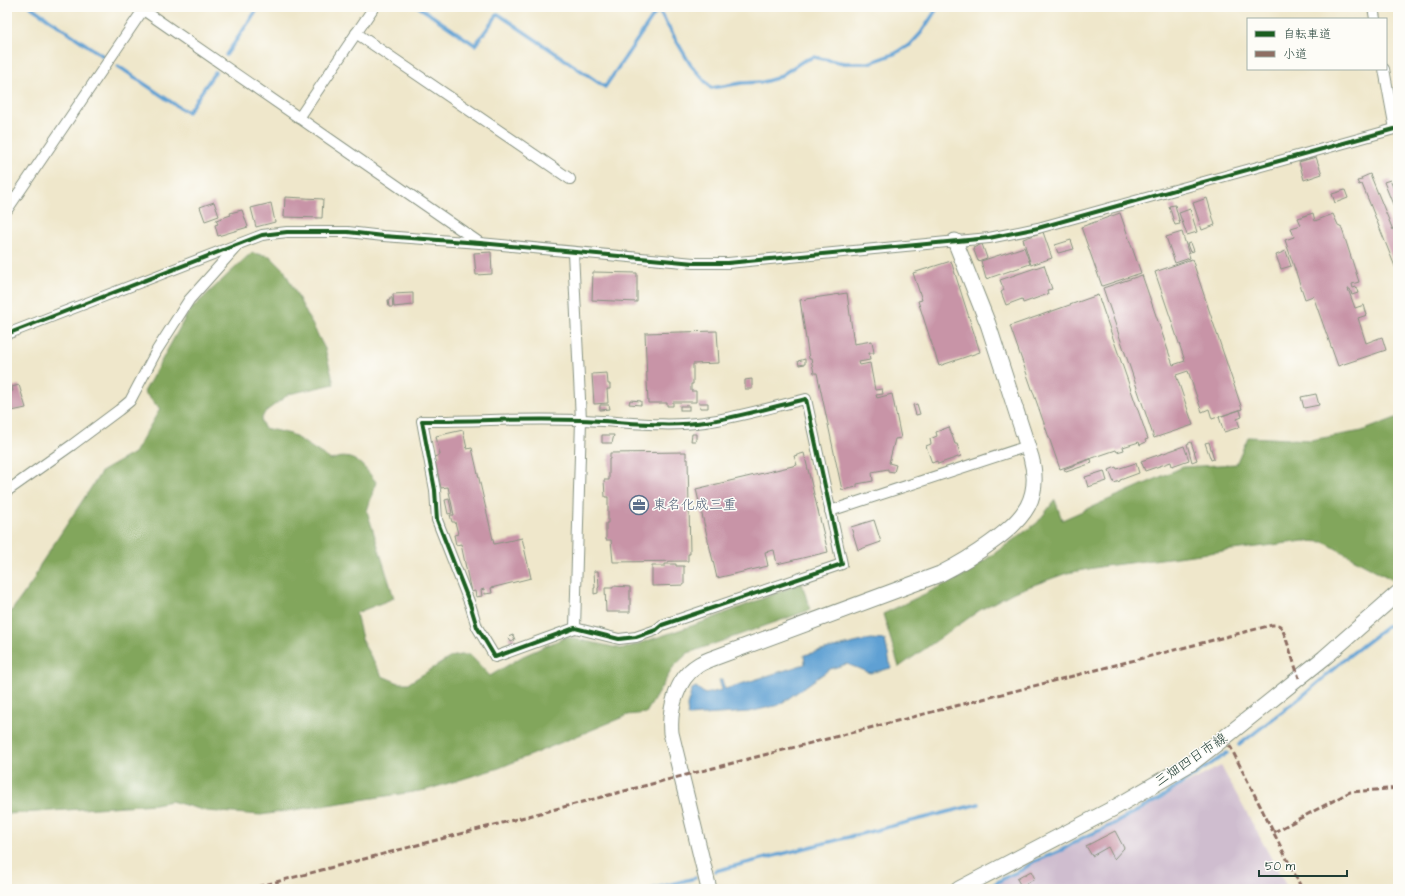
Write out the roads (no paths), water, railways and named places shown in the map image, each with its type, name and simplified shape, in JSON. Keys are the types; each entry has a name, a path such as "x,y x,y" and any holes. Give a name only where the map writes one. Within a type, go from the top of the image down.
{"street":[{"path":"299,118 374,7"},
{"path":"1373,7 1375,18"},
{"path":"7,210 143,8 480,243"},
{"path":"356,34 570,179"},
{"path":"7,334 262,235 287,232 348,232 694,263 728,263 989,238 1038,228 1396,129 1384,70"},
{"path":"709,889 671,733 671,709 679,688 687,675 696,666 711,659 940,574 973,556 1009,530 1019,520 1030,503 1035,484 1035,475 1028,446 988,324 955,241"},
{"path":"7,491 72,445 130,400 157,350 186,306 240,244"},
{"path":"573,252 580,420 575,628"},
{"path":"806,399 830,511 842,564 662,625 656,630 636,637 619,639 612,638 575,628 495,657 477,627 470,604 437,520 435,490 422,421 580,420 655,424 705,422 806,399"},
{"path":"830,511 1028,446"},
{"name":"三畑四日市線","path":"959,889 1114,808 1193,762 1324,658 1398,593"}],"water":[{"path":"871,639 885,640 891,668 870,673 847,664 830,669 779,705 749,712 688,716 687,706 692,689 696,687 705,694 722,690 719,680 722,680 725,689 805,664 804,655"}],"waterway":[{"path":"31,7 103,56"},
{"path":"226,55 259,7"},
{"path":"419,7 475,45 498,14 605,87 658,9 690,64 711,88 742,83 763,82 777,78 803,61 814,57 844,63 869,63 894,54 910,45 921,33 938,7"},
{"path":"118,66 188,112 215,72"},
{"path":"1239,745 1398,618"},
{"path":"986,889 1008,876 1022,870 1033,862 1062,850 1082,838 1110,826 1159,799 1227,753"},
{"path":"715,871 979,804"},
{"path":"652,889 695,878"}],"place":[{"name":"東名化成三重","path":"639,505"}]}
